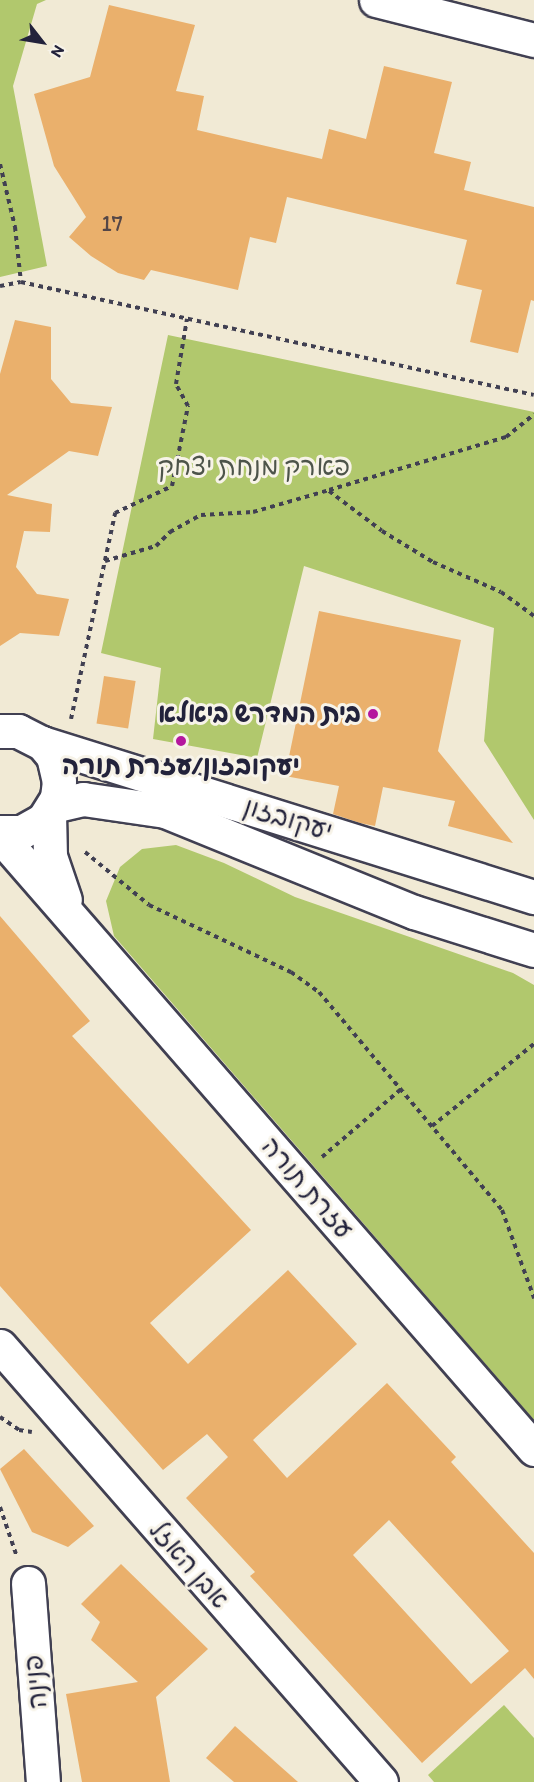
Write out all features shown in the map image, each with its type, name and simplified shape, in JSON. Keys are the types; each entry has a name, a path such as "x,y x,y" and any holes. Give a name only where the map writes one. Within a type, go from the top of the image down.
{"street":[{"path":"376,0 534,40"},
{"name":"יעקובזון","path":"0,731 18,731 42,743 534,897"},
{"name":"עזרת תורה","path":"42,743 53,756 59,772 51,810 56,877 78,929"},
{"name":"יעקובזון","path":"51,810 83,799 165,811 414,912 534,950"},
{"path":"0,834 21,832 51,810"},
{"name":"עזרת תורה","path":"0,834 78,929 534,1449"},
{"name":"אבן האזל","path":"0,1346 381,1782"},
{"name":"פנינה","path":"28,1582 43,1782"}],"path":[{"path":"0,164 15,227 21,282"},
{"path":"0,286 21,282 534,395"},
{"path":"70,722 116,513 172,486 188,406 176,384 187,319"},
{"path":"105,561 156,546 170,532 201,515 253,512 506,437 534,414"},
{"path":"329,490 382,531 433,562 501,592 534,616"},
{"path":"83,850 149,905 291,972 319,993 502,1210 534,1298"},
{"path":"432,1126 534,1044"},
{"path":"298,1178 401,1089"},
{"path":"0,1507 8,1535"},
{"path":"0,1516 28,1582"}],"green space":[{"path":"0,0 46,0 37,4 13,86 47,266 0,277"},
{"name":"פארק מנחת יצחק","path":"168,335 534,412 534,820 484,741 494,628 304,566 257,758 153,739 161,668 101,653"},
{"path":"176,845 224,863 295,897 513,973 534,985 534,1420 114,936 106,901 120,867 142,849"},
{"path":"504,1705 534,1738 534,1782 434,1782 428,1775"}],"building":[{"path":"109,5 195,25 176,91 204,96 197,130 322,159 329,129 366,139 384,66 452,82 434,153 471,162 464,190 534,207 534,301 531,300 518,353 470,342 482,290 456,284 467,240 287,197 276,243 250,237 238,290 151,270 144,280 118,273 91,256 69,237 86,217 54,166 34,94 90,77"},
{"path":"15,320 51,327 51,379 71,403 112,407 98,456 69,451 7,495 52,504 50,532 24,531 16,567 37,594 69,599 59,636 20,633 0,646 0,374"},
{"path":"319,611 461,640 438,751 513,843 448,826 455,801 383,787 375,826 360,823 333,814 339,786 285,776"},
{"path":"104,676 136,681 128,728 96,723"},
{"path":"0,916 90,1021 72,1036 251,1230 150,1323 188,1364 288,1270 357,1344 253,1440 287,1478 387,1383 456,1457 451,1462 534,1553 534,1679 525,1668 422,1763 250,1576 255,1572 186,1498 228,1457 207,1434 163,1470 0,1286","holes":["389,1520 509,1651 471,1684 353,1555"]},
{"path":"24,1449 94,1526 68,1547 32,1532 0,1469"},
{"path":"121,1564 208,1649 156,1697 170,1782 82,1782 66,1694 138,1682 91,1640 100,1622 81,1604"},
{"path":"235,1726 298,1782 234,1782 206,1758"}],"place":[{"name":"בית המדרש ביאלא","path":"373,714"},
{"name":"יעקובזון/עזרת תורה","path":"181,741"}]}
